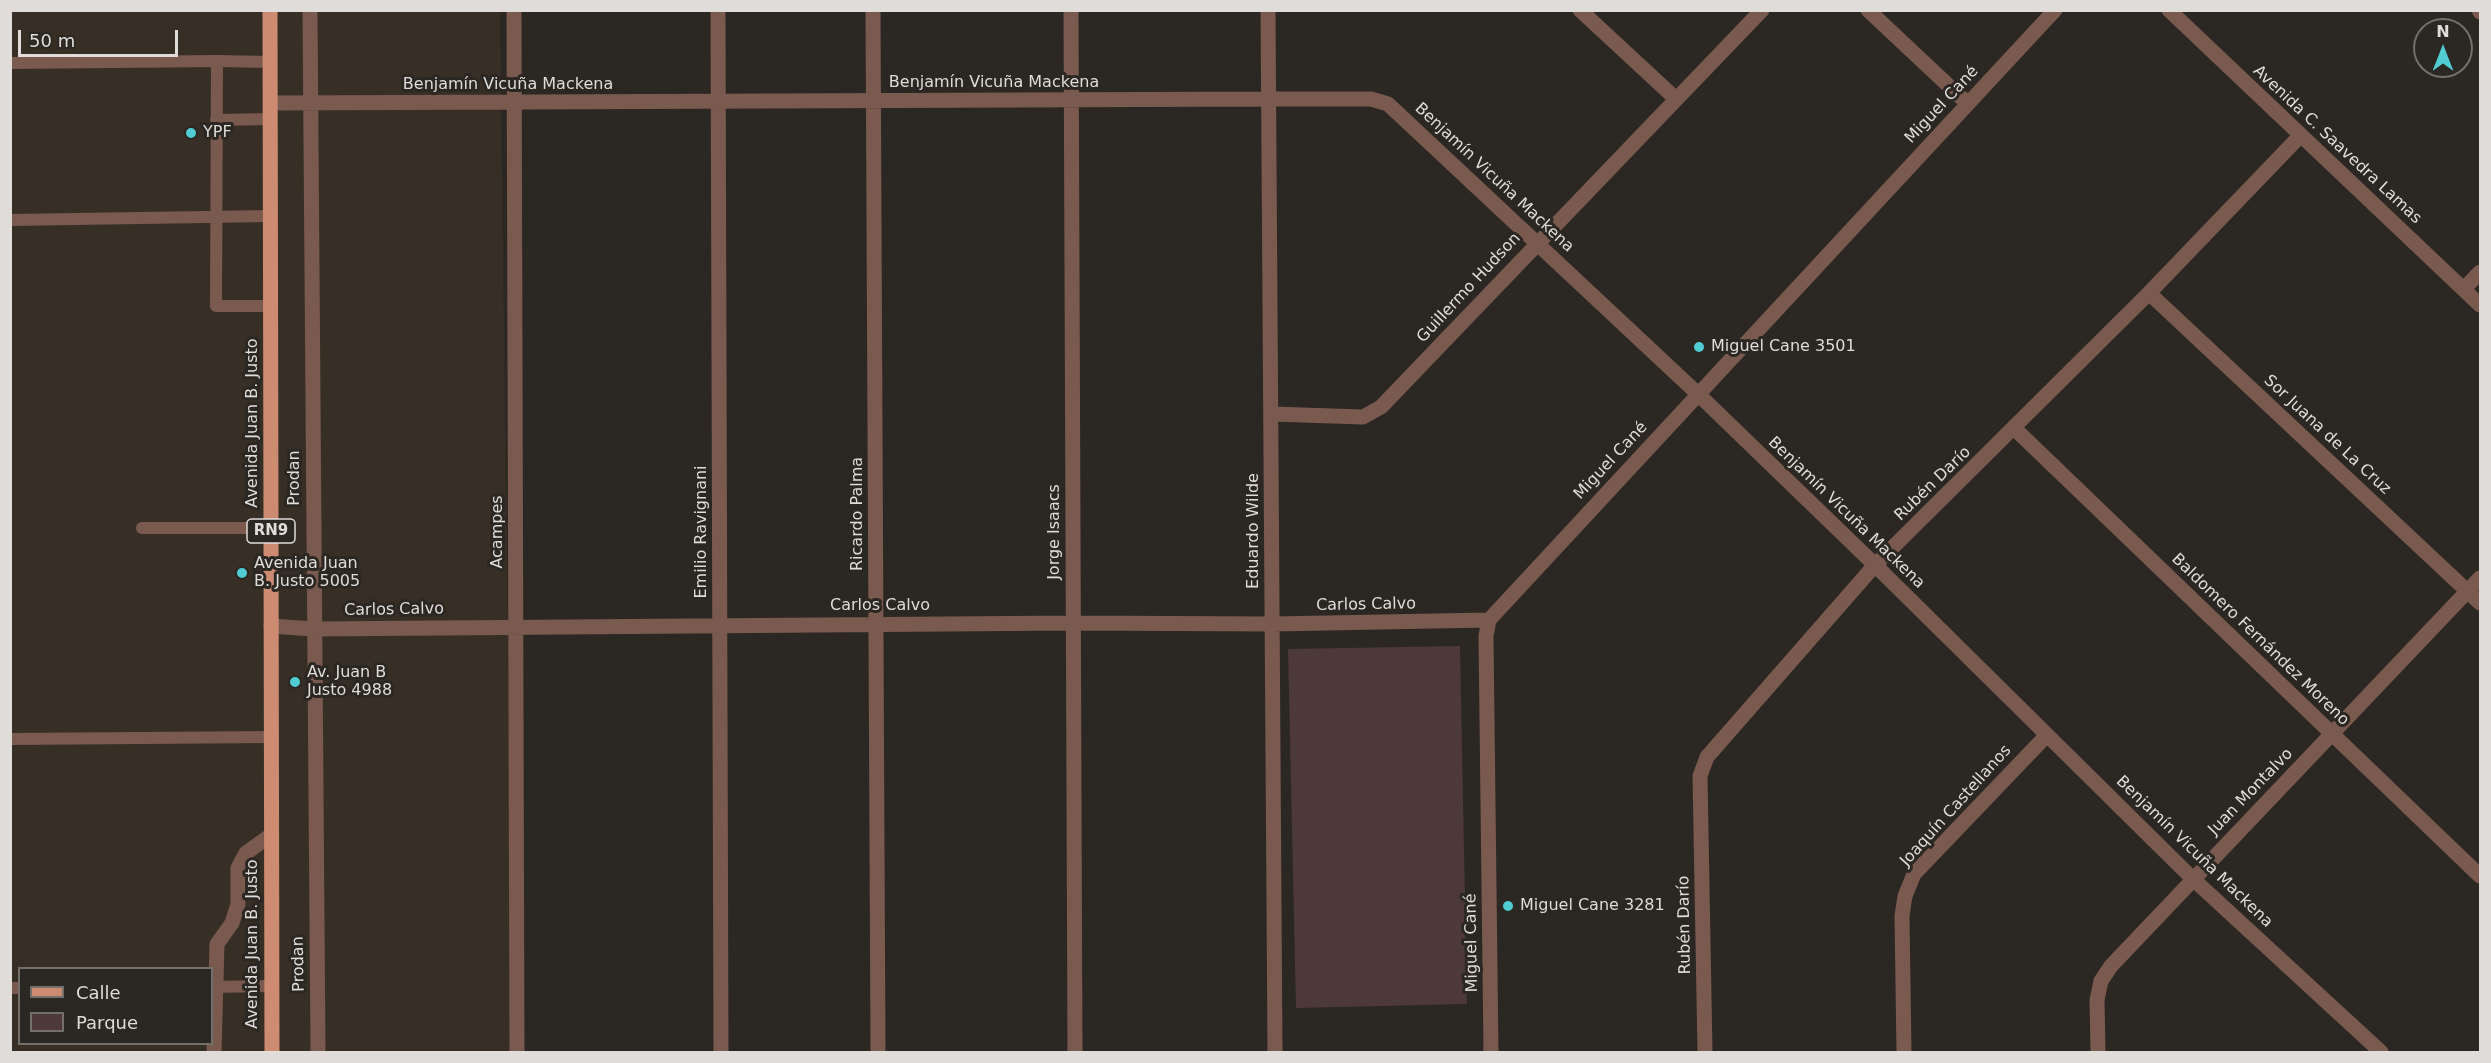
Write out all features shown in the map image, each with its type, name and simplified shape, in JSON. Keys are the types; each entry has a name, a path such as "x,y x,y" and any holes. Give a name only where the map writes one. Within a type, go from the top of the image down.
{"main road":[{"name":"Avenida Juan B. Justo","path":"270,10 272,1053"}],"street":[{"name":"Prodan","path":"310,10 318,1053"},
{"name":"Acampes","path":"514,10 517,1053"},
{"name":"Emilio Ravignani","path":"718,10 721,1053"},
{"name":"Ricardo Palma","path":"873,10 878,1053"},
{"name":"Jorge Isaacs","path":"1071,10 1075,1053"},
{"name":"Eduardo Wilde","path":"1268,10 1275,1053"},
{"path":"1580,10 1676,99"},
{"name":"Guillermo Hudson","path":"1272,414 1363,417 1381,407 1761,10"},
{"path":"1868,10 1967,103"},
{"name":"Miguel Cané","path":"1491,1053 1486,636 1489,620 2055,10"},
{"name":"Avenida C. Saavedra Lamas","path":"2169,10 2481,305"},
{"name":"Benjamín Vicuña Mackena","path":"271,103 1371,99 1388,104 1698,394 2193,879 2381,1053"},
{"name":"Rubén Darío","path":"1706,1053 1700,776 1707,757 1875,566 2150,293 2300,136"},
{"path":"2464,289 2481,272"},
{"name":"Sor Juana de La Cruz","path":"2150,293 2481,603"},
{"name":"Baldomero Fernández Moreno","path":"2015,429 2481,876"},
{"name":"Juan Montalvo","path":"2098,1053 2097,1000 2101,981 2111,966 2481,578"},
{"name":"Carlos Calvo","path":"271,626 313,629 877,624 1272,624 1489,620"},
{"name":"Joaquín Castellanos","path":"1904,1053 1902,916 1905,896 1914,874 2047,735"},
{"name":"Avenida Juan B. Justo","path":"214,1053 213,987 217,944 232,923 238,904 238,868 246,853 271,835"}],"lane":[{"path":"217,61 216,306 271,306"},
{"path":"10,63 270,62"},
{"path":"216,120 271,119"},
{"path":"10,220 271,216"},
{"path":"142,528 271,528"},
{"path":"10,738 271,737"},
{"path":"213,987 272,986"}],"shaded area":[{"path":"10,11 500,11 513,1052 11,1052"}],"green space":[{"path":"1460,646 1467,1004 1296,1008 1288,649"}],"place":[{"name":"YPF","path":"191,133"},
{"name":"Miguel Cane 3501","path":"1699,347"},
{"name":"Avenida Juan B. Justo 5005","path":"242,573"},
{"name":"Av. Juan B Justo 4988","path":"295,682"},
{"name":"Miguel Cane 3281","path":"1508,906"}]}
